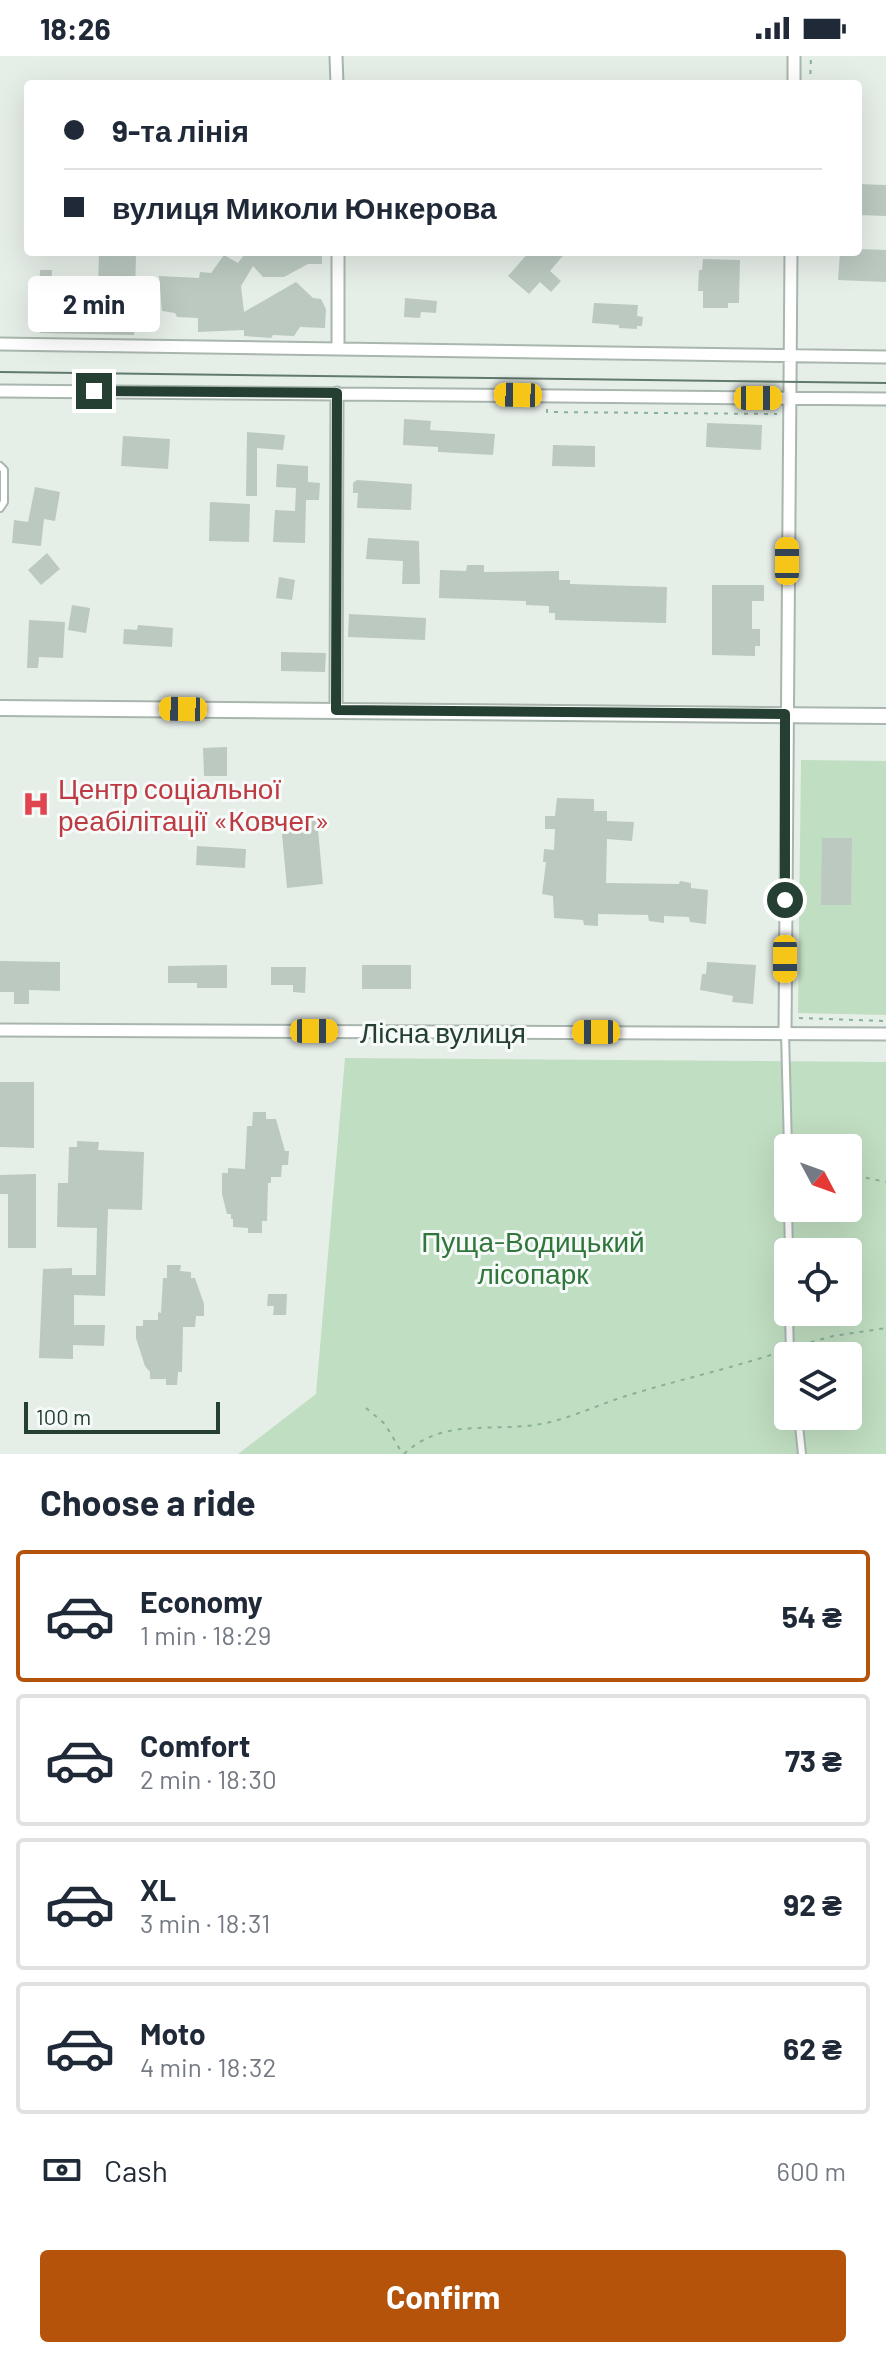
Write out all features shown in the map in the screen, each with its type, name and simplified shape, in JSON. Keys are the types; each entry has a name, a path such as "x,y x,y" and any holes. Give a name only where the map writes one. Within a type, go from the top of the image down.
{"street":[{"path":"336,56 337,80"},
{"path":"794,56 794,80"},
{"path":"338,256 338,349"},
{"path":"785,1033 785,714 791,256"},
{"path":"0,344 886,357"},
{"path":"0,391 886,399"},
{"path":"336,710 337,393"},
{"path":"0,708 886,716"},
{"name":"Лісна вулиця","path":"0,1030 886,1034"}],"lane":[{"path":"0,466 4,470 4,502 0,508"},
{"path":"785,1033 788,1134"},
{"path":"799,1430 802,1454"}],"path":[{"path":"810,80 811,56"},
{"path":"548,396 547,412 788,414"},
{"path":"785,1018 886,1021"},
{"path":"862,1177 886,1182"},
{"path":"817,1342 833,1336 886,1328"},
{"path":"366,1408 385,1424 404,1454 420,1439 460,1427 496,1428 563,1420 622,1397 774,1356"}],"green space":[{"path":"801,760 886,761 886,1015 798,1013"},
{"name":"Пуща-Водицький лісопарк","path":"345,1058 886,1062 886,1454 238,1454 316,1394"}],"building":[{"path":"862,184 886,185 886,216 862,215"},
{"path":"862,249 886,250 886,282 838,280 840,256 862,256"},
{"path":"99,256 136,256 134,335 40,333 40,270 52,270 51,291 86,291 86,287 98,287"},
{"path":"223,256 238,263 243,256 322,256 322,264 308,264 284,277 263,277 253,266 241,286 244,312 296,282 313,298 321,299 326,309 325,328 300,327 294,336 273,335 271,338 244,336 244,330 198,332 198,318 177,317 175,313 162,311 159,276 199,278 200,272 211,273"},
{"path":"526,256 563,256 550,271 561,281 551,292 540,282 529,294 508,276"},
{"path":"703,259 740,260 739,303 728,303 728,308 703,308 703,291 698,291"},
{"path":"405,298 437,301 436,313 421,312 420,318 404,317"},
{"path":"594,303 638,305 637,316 643,317 642,326 637,326 637,329 619,328 619,325 592,323"},
{"path":"404,419 431,421 430,430 495,434 493,455 438,452 438,447 403,445"},
{"path":"707,423 762,425 761,450 706,447"},
{"path":"247,432 285,435 283,450 257,448 257,496 246,496"},
{"path":"123,436 170,439 168,469 121,466"},
{"path":"553,445 595,446 595,467 552,466"},
{"path":"277,464 308,466 308,482 320,483 319,500 306,500 305,543 273,542 275,510 295,511 296,488 276,487"},
{"path":"357,480 412,484 411,510 357,508 358,493 353,493 353,483"},
{"path":"35,487 60,492 55,521 44,519 41,546 12,543 14,520 28,522"},
{"path":"210,502 250,504 249,542 209,541"},
{"path":"368,538 419,541 420,584 402,584 403,561 366,559"},
{"path":"47,553 60,569 41,585 28,570"},
{"path":"467,565 484,565 484,572 559,571 559,580 570,580 570,584 667,587 666,623 555,620 555,613 549,613 549,606 526,605 526,601 439,598 440,570 466,571"},
{"path":"279,577 295,580 292,600 276,598"},
{"path":"712,585 764,585 764,601 752,601 752,629 760,629 760,646 755,646 755,656 712,655"},
{"path":"72,605 90,608 86,633 68,630"},
{"path":"349,614 426,618 425,640 348,637"},
{"path":"29,620 65,622 63,658 39,657 38,668 27,668"},
{"path":"138,625 173,628 172,647 123,644 124,629 137,630"},
{"path":"281,652 326,653 325,672 281,671"},
{"path":"227,747 227,776 204,776 203,748"},
{"path":"557,798 594,799 594,811 607,811 607,821 634,822 632,841 607,839 606,883 691,883 691,888 708,890 706,924 690,922 689,917 664,916 664,923 649,921 648,915 598,914 598,926 584,925 583,920 554,918 553,896 542,894 546,862 543,862 544,849 554,850 555,829 545,829 545,816 555,816"},
{"path":"317,819 323,884 287,888 281,823"},
{"path":"822,838 852,838 851,905 821,905"},
{"path":"197,846 246,849 245,868 196,865"},
{"path":"0,961 60,962 60,991 29,990 29,1004 14,1004 14,992 0,992"},
{"path":"707,962 756,965 753,1004 732,1002 733,996 700,990"},
{"path":"227,965 227,988 197,988 197,983 168,983 168,966"},
{"path":"362,965 411,965 411,989 362,989"},
{"path":"271,967 306,967 305,993 293,992 293,985 271,985"},
{"path":"0,1082 34,1082 34,1148 0,1147"},
{"path":"253,1112 266,1112 266,1119 276,1119 285,1151 289,1151 288,1165 282,1165 281,1177 271,1177 271,1183 268,1183 267,1221 262,1221 262,1233 248,1233 248,1228 233,1227 233,1219 231,1214 227,1214 222,1194 222,1173 228,1173 228,1168 245,1169 247,1126 252,1126"},
{"path":"77,1141 99,1142 98,1150 144,1152 142,1210 108,1209 105,1296 74,1295 74,1325 105,1325 104,1346 73,1345 73,1359 39,1358 43,1269 72,1268 72,1275 96,1275 97,1228 57,1227 58,1183 68,1183 69,1147 77,1147"},
{"path":"36,1174 36,1248 8,1248 8,1194 0,1194 0,1175"},
{"path":"167,1265 181,1265 180,1271 191,1272 204,1304 204,1316 196,1316 195,1327 183,1327 182,1372 178,1372 177,1385 166,1385 166,1379 150,1379 136,1338 136,1326 143,1326 143,1320 158,1320 158,1312 161,1313"},
{"path":"268,1294 287,1294 286,1315 273,1315 274,1306 267,1306"}],"tram line":[{"path":"0,372 886,383"}],"place":[{"name":"Центр соціальної реабілітації «Ковчег»","path":"36,804"}],"route":[{"path":"94,391 337,393 336,710 785,714 785,900"}]}
